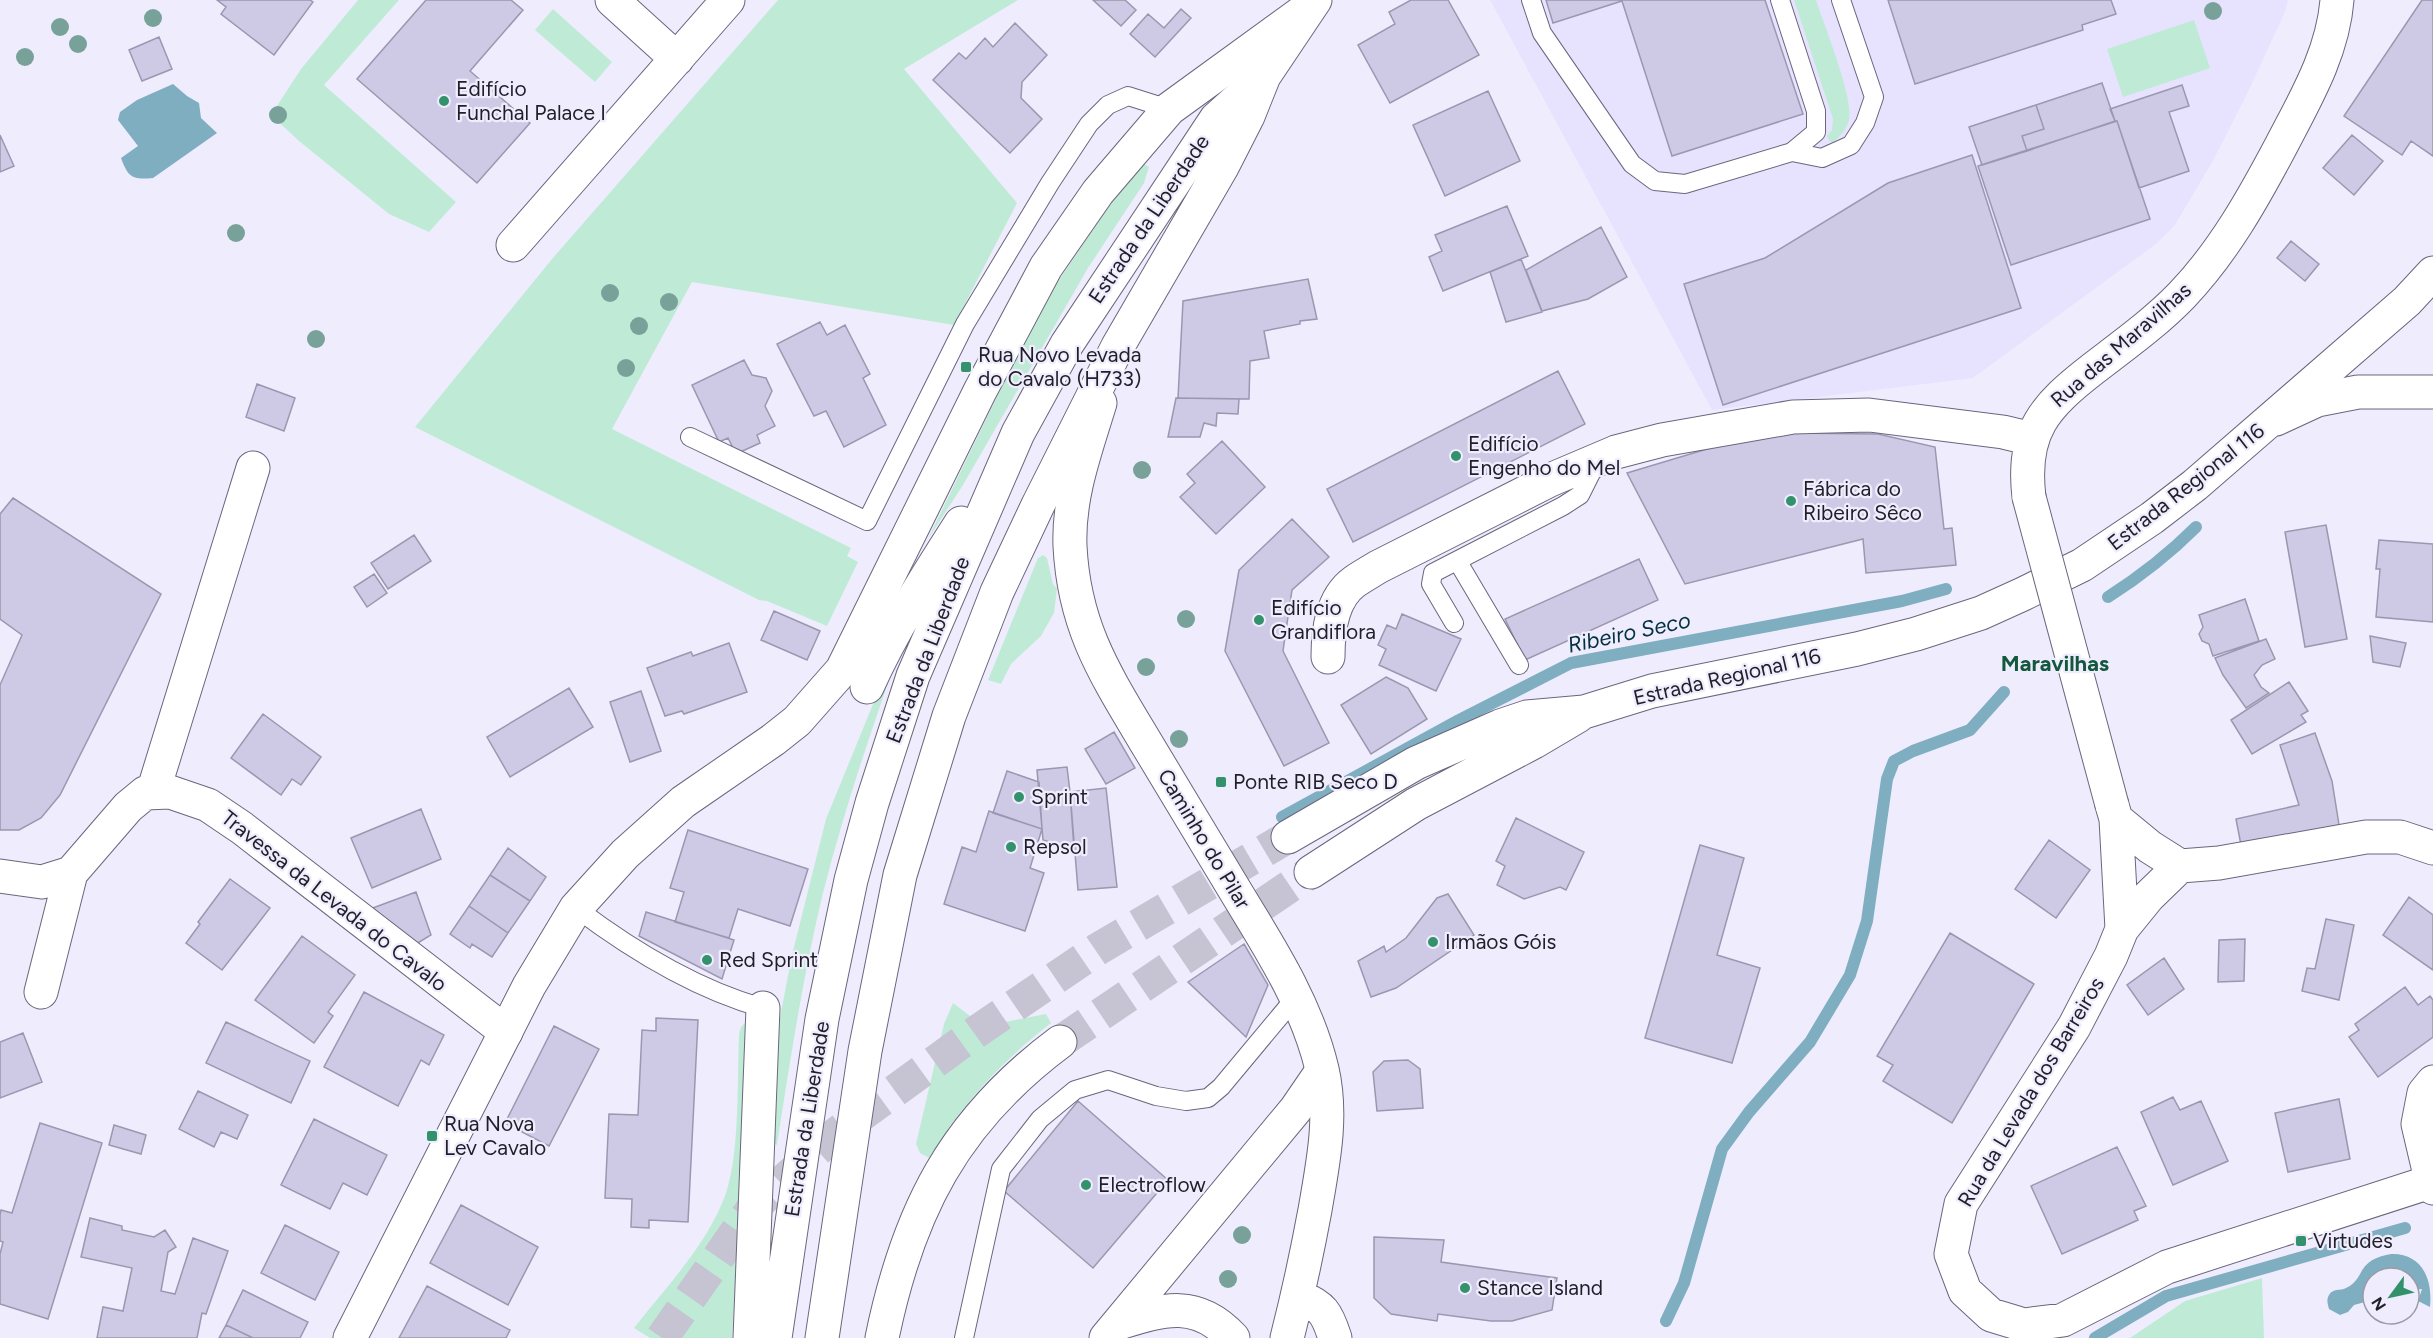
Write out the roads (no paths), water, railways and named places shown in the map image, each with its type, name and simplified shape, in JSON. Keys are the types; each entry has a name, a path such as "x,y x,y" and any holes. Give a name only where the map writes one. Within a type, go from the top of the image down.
{"street":[{"path":"612,0 677,58"},
{"path":"513,245 728,0"},
{"name":"Rua das Maravilhas","path":"2114,812 2029,497 2027,458 2032,438 2039,422 2061,394 2152,323 2182,296 2236,225 2270,167 2319,73 2332,34 2337,0"},
{"path":"350,1338 551,946 576,908 625,854 683,802 797,721 842,670 980,391 1046,267 1098,192 1169,109 1313,3"},
{"name":"Estrada da Liberdade","path":"775,1338 822,1019 851,880 872,803 913,676 1018,433 1077,327 1216,120 1264,75 1313,3"},
{"name":"Estrada da Liberdade","path":"822,1338 865,1052 900,875 949,716 997,592 1038,505 1118,346 1222,167 1248,116 1264,75"},
{"name":"Estrada Regional 116","path":"1288,837 1416,763 1464,740 1527,717 1584,712 1652,691 1857,649 1916,634 1982,613 2082,565 2195,485 2407,301 2433,273"},
{"name":"Caminho do Pilar","path":"1118,346 1079,469 1072,508 1070,544 1074,581 1081,617 1105,674 1276,958 1312,1035 1322,1071 1327,1120 1323,1162 1298,1296 1287,1338"},
{"path":"2266,424 2317,400 2358,392 2433,392"},
{"path":"1328,657 1328,629 1338,603 1352,584 1378,567 1550,480 1598,459 1662,440 1793,417 1869,415 2003,432 2032,438"},
{"path":"867,687 886,646 912,600 1018,433"},
{"path":"41,992 71,873 128,807 145,793 162,792 253,468"},
{"name":"Estrada Regional 116","path":"1311,872 1416,804 1534,742 1584,712"},
{"name":"Travessa da Levada do Cavalo","path":"162,792 208,805 242,828 506,1032"},
{"path":"2114,812 2150,847 2180,866 2218,863 2366,837 2400,837 2433,848"},
{"name":"Rua da Levada dos Barreiros","path":"2114,812 2122,928 2111,956 2074,1027 1961,1204 1951,1254 1965,1291 1991,1315 2024,1325 2063,1320 2167,1267 2432,1184"},
{"path":"2122,928 2148,897 2180,866"},
{"path":"3,877 42,882 71,873"},
{"path":"750,1338 763,1008"},
{"path":"882,1338 890,1299 907,1245 924,1201 944,1165 1001,1092 1028,1066 1060,1042"},
{"path":"1113,1331 1296,1109 1322,1071"},
{"path":"2432,1184 2418,1124 2424,1093 2433,1082"},
{"path":"1298,1296 1322,1308 1328,1316 1335,1338"},
{"path":"1113,1331 1161,1311 1194,1312 1215,1321 1233,1338"}],"lane":[{"path":"1531,0 1542,33 1632,164 1655,181 1685,184 1792,152 1816,132 1816,111 1780,0"},
{"path":"1792,152 1822,158 1851,145 1865,123 1874,97 1841,0"},
{"path":"690,437 867,520 965,324 1089,123 1108,105 1128,96 1169,109"},
{"path":"1454,623 1431,584 1433,573 1458,562 1580,495 1598,459"},
{"path":"1458,562 1519,665"},
{"path":"576,908 632,948 678,974 725,997 763,1008"},
{"path":"964,1338 1001,1169 1040,1119 1075,1090 1108,1080 1156,1096 1186,1101 1208,1098 1221,1087 1296,997"}],"water":[{"path":"173,84 199,103 201,118 217,133 153,178 135,178 126,169 121,158 138,146 118,120 120,112 137,100"},
{"path":"2391,1254 2401,1255 2410,1258 2420,1266 2365,1266 2380,1257"},
{"path":"2421,1267 2427,1277 2430,1307 2421,1302"},
{"path":"2361,1272 2361,1303 2340,1315 2329,1309 2329,1295 2335,1290 2346,1288"}],"waterway":[{"name":"Ribeiro Seco","path":"2108,597 2154,564 2196,527"},
{"name":"Ribeiro Seco","path":"1282,817 1459,720 1571,663 1902,601 1946,589"},
{"path":"1666,1321 1684,1283 1722,1149 1749,1112 1810,1042 1850,975 1867,921 1887,779 1894,761 1913,751 1970,730 2004,692"},
{"path":"2095,1338 2166,1296 2405,1228"}],"tunnel":[{"path":"662,1338 752,1209 834,1135 976,1032 1098,949 1288,837"},
{"path":"1060,1042 1311,872"}],"place":[{"name":"Edifício Funchal Palace I","path":"444,101"},
{"name":"Rua Novo Levada do Cavalo (H733)","path":"966,367"},
{"name":"Edifício Engenho do Mel","path":"1456,456"},
{"name":"Fábrica do Ribeiro Sêco","path":"1791,501"},
{"name":"Edifício Grandiflora","path":"1259,620"},
{"name":"Ponte RIB Seco D","path":"1221,782"},
{"name":"Sprint","path":"1019,797"},
{"name":"Repsol","path":"1011,847"},
{"name":"Irmãos Góis","path":"1433,942"},
{"name":"Red Sprint","path":"707,960"},
{"name":"Rua Nova Lev Cavalo","path":"432,1136"},
{"name":"Electroflow","path":"1086,1185"},
{"name":"Virtudes","path":"2301,1241"},
{"name":"Stance Island","path":"1465,1288"}],"district":[{"name":"Maravilhas","path":"2055,663"}]}
